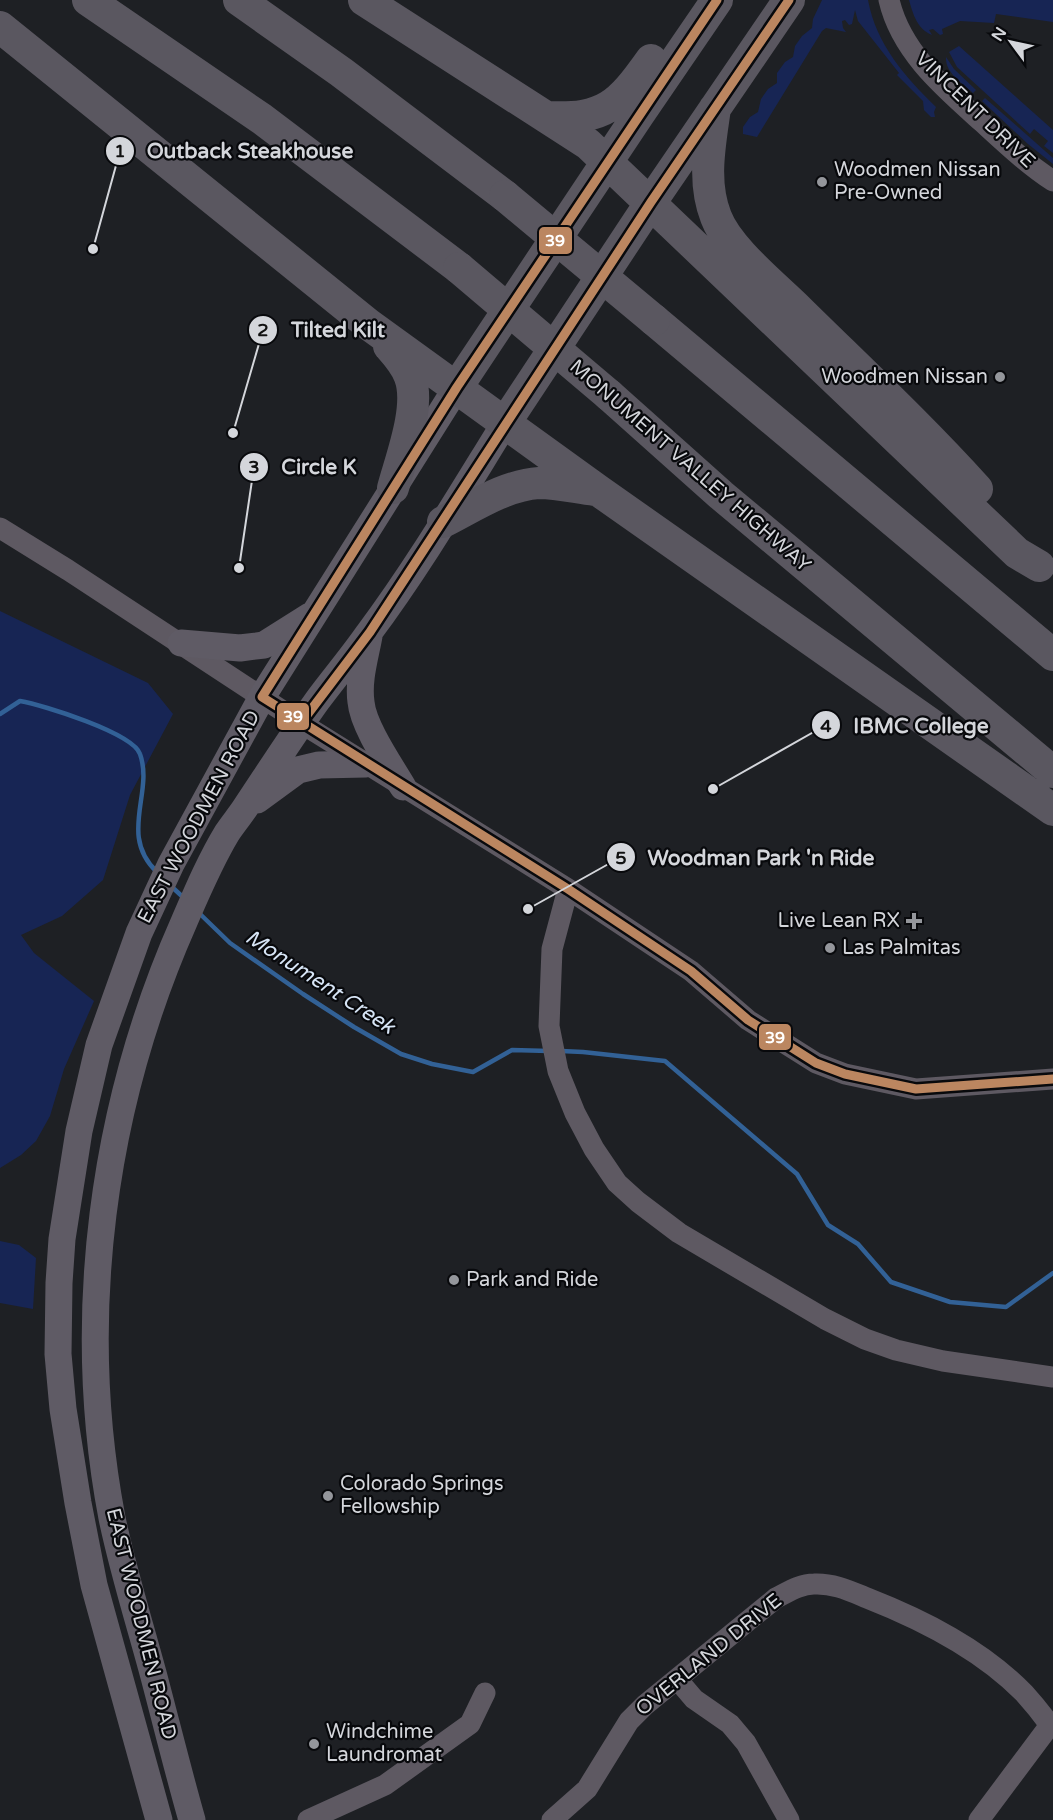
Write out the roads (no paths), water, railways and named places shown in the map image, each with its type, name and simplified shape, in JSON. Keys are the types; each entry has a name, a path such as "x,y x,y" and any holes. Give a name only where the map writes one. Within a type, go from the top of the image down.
{"highway":[{"name":"MONUMENT VALLEY HIGHWAY","path":"88,0 262,119 459,268 609,395 721,495 1053,772"},
{"path":"239,0 341,72 505,196 1053,655"},
{"path":"364,0 588,144 1017,553 1046,573"},
{"path":"547,117 594,114 622,98 633,87 692,0"},
{"name":"EAST WOODMEN ROAD","path":"456,387 717,0"},
{"name":"EAST WOODMEN ROAD","path":"505,423 651,202 789,0"},
{"path":"0,27 368,324 599,491 1053,810"},
{"path":"715,108 708,164 709,189 716,218 726,235 756,268 935,442 993,507 1046,573"},
{"path":"368,324 400,358 410,377 413,393 406,441 393,488"},
{"path":"443,522 504,491 524,485 556,484 599,491"}],"main road":[{"name":"EAST WOODMEN ROAD","path":"159,1820 94,1585 67,1437 58,1354 62,1239 79,1131 99,1045 139,933 171,864 262,697 456,387"},
{"name":"EAST WOODMEN ROAD","path":"192,1820 128,1588 112,1515 97,1400 96,1296 102,1217 116,1135 145,1022 196,893 228,832 302,723 370,632 505,423"},
{"path":"181,644 240,648 264,645 316,612"},
{"path":"370,632 360,682 361,704 371,730 403,787"},
{"path":"244,810 298,770 319,765 366,764"},
{"path":"139,1820 152,1792"}],"street":[{"name":"VINCENT DRIVE","path":"889,0 900,30 920,61 1024,160 1053,181"},
{"path":"0,528 366,764 568,889 691,971 748,1020 816,1063 845,1074 916,1089 1053,1079"},
{"path":"568,889 552,949 549,1026 558,1071 575,1113 594,1149 617,1183 679,1233 825,1319 865,1339 896,1350 943,1361 1053,1377"},
{"name":"OVERLAND DRIVE","path":"552,1820 587,1789 629,1720 645,1705 776,1598 796,1587 814,1584 834,1585 897,1610 948,1635 990,1664 1024,1693 1050,1725 979,1820"},
{"path":"677,1679 694,1698 730,1724 746,1743 789,1820"},
{"path":"313,1819 385,1785 470,1724 485,1693"}],"waterway":[{"name":"Monument Creek","path":"0,714 20,701 86,721 122,737 134,746 140,754 143,769 138,829 140,843 146,858 157,872"},
{"name":"Monument Creek","path":"172,887 185,899"},
{"name":"Monument Creek","path":"198,912 230,943 303,994 401,1054 432,1064 473,1072 512,1050 549,1051"},
{"name":"Monument Creek","path":"561,1051 665,1061 797,1174 828,1225 858,1244 891,1282 950,1302 1006,1307 1053,1273"}],"place":[{"name":"Woodmen Nissan Pre-Owned","path":"822,182"},
{"name":"Outback Steakhouse","path":"93,249"},
{"name":"Woodmen Nissan","path":"1000,377"},
{"name":"Tilted Kilt","path":"233,433"},
{"name":"Circle K","path":"239,568"},
{"name":"IBMC College","path":"713,789"},
{"name":"Woodman Park 'n Ride","path":"528,909"},
{"name":"Live Lean RX","path":"914,921"},
{"name":"Las Palmitas","path":"830,948"},
{"name":"Park and Ride","path":"454,1280"},
{"name":"Colorado Springs Fellowship","path":"328,1496"},
{"name":"Windchime Laundromat","path":"314,1744"}]}
